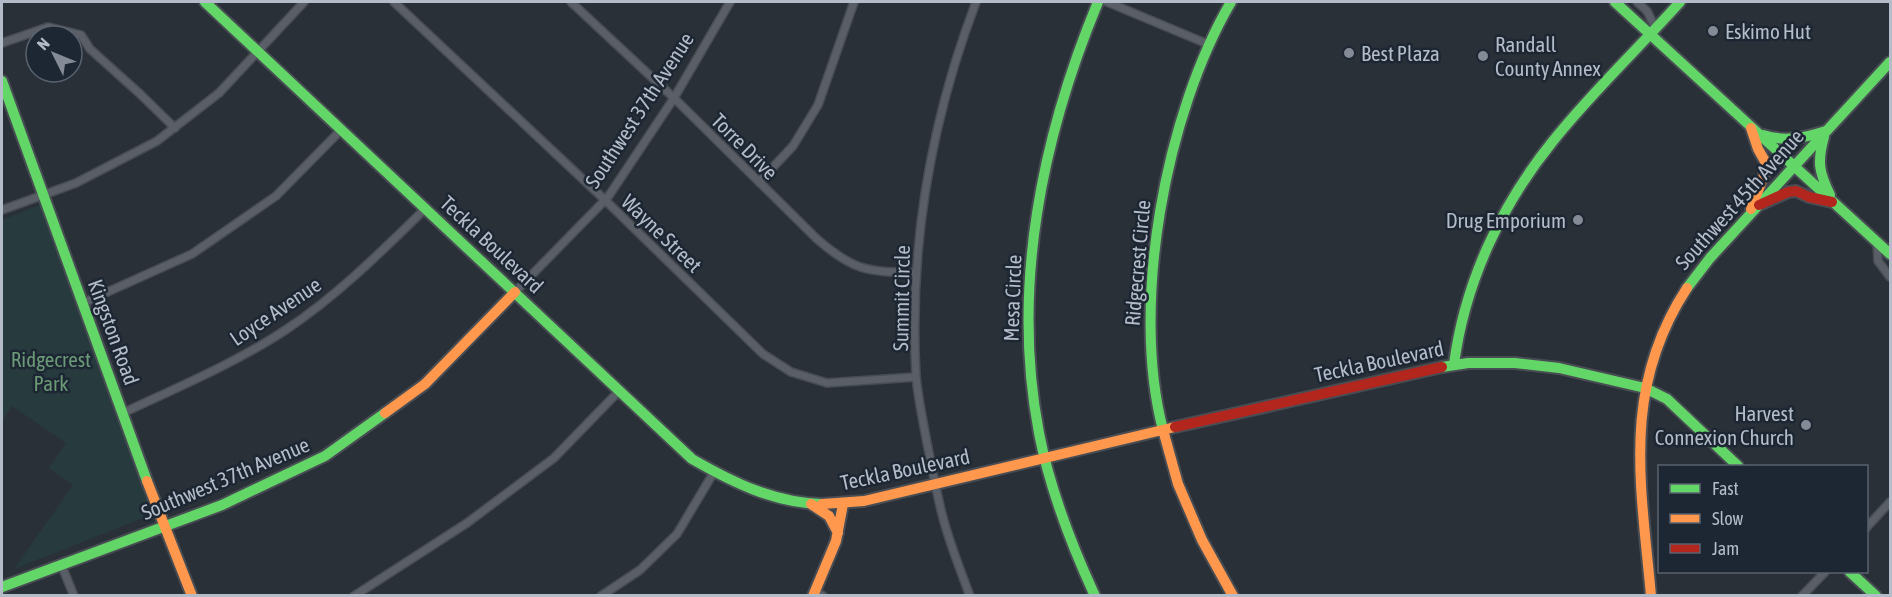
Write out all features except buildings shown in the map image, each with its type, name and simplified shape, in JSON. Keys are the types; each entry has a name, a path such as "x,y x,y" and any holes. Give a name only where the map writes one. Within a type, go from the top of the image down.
{"main road":[{"name":"Teckla Boulevard","path":"205,2 692,459 744,488 767,496 788,501 843,504 879,498 1162,430 1454,364 1497,362 1533,364 1591,374 1645,388 1667,399 1737,465"},
{"name":"Mesa Circle","path":"1095,596 1073,547 1045,458 1031,380 1029,306 1036,219 1043,176 1054,128 1084,33 1098,2"},
{"name":"Ridgecrest Circle","path":"1231,2 1199,72 1173,150 1161,198 1149,288 1149,340 1162,430 1176,479 1190,516 1233,596"},
{"path":"1615,2 1653,32 1753,130 1890,254"},
{"path":"1454,364 1460,329 1474,283 1512,201 1554,140 1680,2"},
{"name":"Southwest 45th Avenue","path":"1651,596 1640,481 1640,415 1645,388 1657,349 1680,298 1698,272 1890,62"},
{"name":"Kingston Road","path":"2,81 192,596"},
{"path":"1753,130 1770,138 1786,141 1802,139 1827,131"},
{"path":"1753,130 1758,149 1766,164 1753,210"},
{"path":"1827,131 1819,152 1818,169 1834,202"},
{"path":"1753,210 1788,192 1796,191 1834,202"},
{"name":"Southwest 37th Avenue","path":"2,587 222,505 325,456 425,384 515,292"},
{"path":"810,503 829,516 838,533"},
{"path":"817,594 838,533 843,504"},
{"path":"1851,573 1876,596"}],"street":[{"path":"2,210 76,183 147,147 175,128 219,93 304,2"},
{"name":"Wayne Street","path":"394,2 605,200 763,354 790,372 826,383 916,377"},
{"name":"Torre Drive","path":"570,2 674,98 840,259 872,271 916,273"},
{"name":"Southwest 37th Avenue","path":"515,292 605,200 674,98 730,2"},
{"path":"759,182 793,146 818,105 854,2"},
{"name":"Summit Circle","path":"970,596 942,516 916,377 916,273 924,203 940,119 962,38 976,2"},
{"path":"1107,2 1210,45"},
{"path":"1637,2 1647,10 1653,32"},
{"path":"2,43 48,27 81,35 90,49 175,128"},
{"path":"83,303 192,254 276,196 342,129"},
{"name":"Loyce Avenue","path":"123,413 219,368 287,329 334,293 426,208"},
{"path":"1877,242 1878,261 1890,277"},
{"path":"354,596 467,523 554,458 620,390"},
{"path":"601,596 639,570 677,534 714,472"},
{"path":"1868,526 1890,502"},
{"path":"61,564 74,596"},
{"path":"1802,596 1824,573"}],"green space":[{"name":"Ridgecrest Park","path":"40,205 158,512 14,569 73,485 49,468 66,443 12,406 2,421 2,220"}],"traffic: fast":[{"path":"205,2 692,459 754,490 787,500 822,504"},
{"path":"1095,596 1062,516 1049,475 1039,433 1031,378 1029,323 1031,268 1037,213 1047,159 1078,53 1098,2"},
{"path":"1163,430 1154,380 1151,326 1153,268 1160,210 1172,153 1188,98 1208,47 1231,2"},
{"path":"1615,2 1890,254"},
{"path":"1454,364 1459,334 1476,274 1517,191 1568,123 1680,2"},
{"path":"1687,288 1710,258 1890,62"},
{"path":"2,81 147,481"},
{"path":"1763,135 1794,138 1826,131"},
{"path":"1824,137 1820,153 1820,167 1830,195"},
{"path":"1442,367 1468,363 1515,363 1559,368 1645,388 1667,399 1737,465"},
{"path":"2,587 222,505 325,456 385,413"},
{"path":"1851,573 1876,596"}],"traffic: slow":[{"path":"1751,128 1758,149 1766,163 1765,173 1751,209"},
{"path":"1651,596 1641,476 1640,438 1644,400 1652,363 1666,326 1687,288"},
{"path":"385,413 425,384 515,292"},
{"path":"822,504 864,501 1175,427"},
{"path":"1163,430 1178,484 1202,540 1233,596"},
{"path":"147,481 192,596"},
{"path":"811,504 829,516 838,533"},
{"path":"813,596 836,541 843,504"}],"traffic: jam":[{"path":"1759,205 1788,192 1796,191 1809,197 1832,202"},
{"path":"1175,427 1442,367"}],"place":[{"name":"Eskimo Hut","path":"1713,31"},
{"name":"Best Plaza","path":"1349,53"},
{"name":"Randall County Annex","path":"1483,56"},
{"name":"Drug Emporium","path":"1578,220"},
{"name":"Harvest Connexion Church","path":"1806,425"}]}
